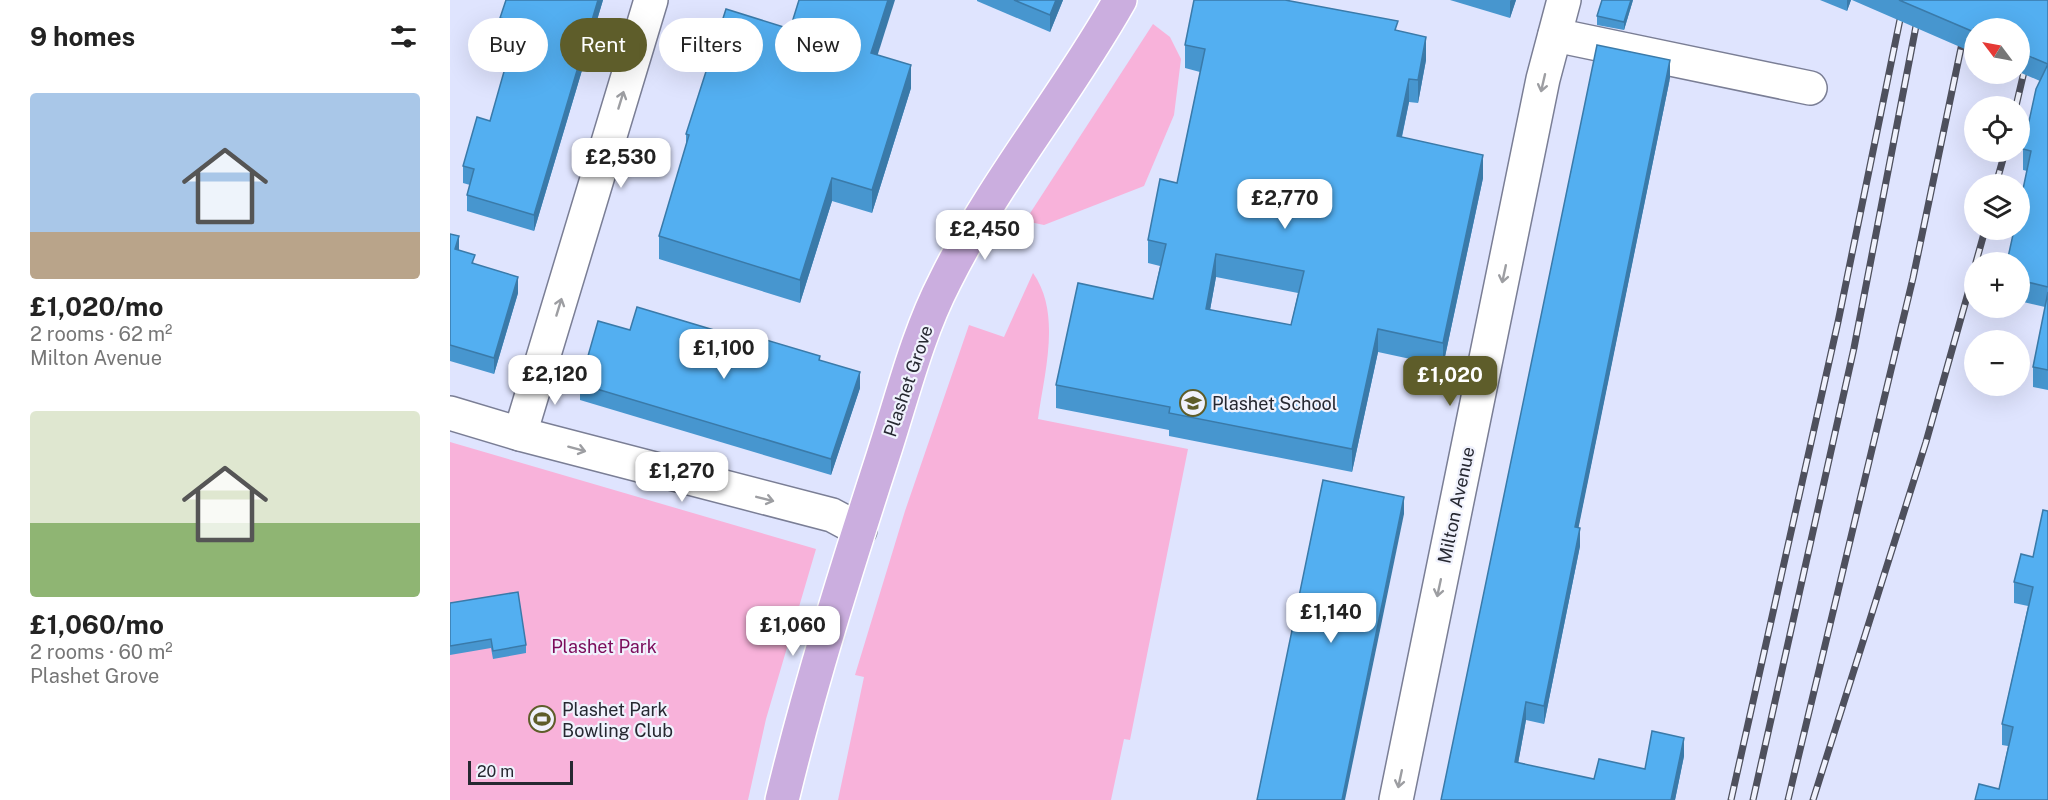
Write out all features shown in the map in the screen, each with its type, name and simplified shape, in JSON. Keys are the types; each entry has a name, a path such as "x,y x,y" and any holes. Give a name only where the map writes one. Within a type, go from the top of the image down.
{"main road":[{"name":"Plashet Grove","path":"782,800 825,639 921,340 944,282 977,222 1120,0"}],"street":[{"path":"520,434 651,0"},
{"name":"Milton Avenue","path":"1396,800 1541,91 1564,0"},
{"path":"1555,35 1810,88"},
{"path":"450,413 520,434 832,515 860,530"}],"green space":[{"path":"1153,24 1170,37 1181,59 1174,115 1144,186 1044,225 1025,221"},
{"path":"1033,273 1042,289 1049,325 1047,363 1038,419 1188,449 1130,740 1124,739 1111,800 838,800 864,677 855,675 905,511 969,325 1004,337"},
{"name":"Plashet Park","path":"450,442 816,549 766,719 748,800 450,800"}],"building":[{"path":"506,0 598,0 593,18 560,18 560,72 577,72 534,215 467,195 474,169 463,166 477,117 490,121 504,72 548,72 548,18 500,18"},
{"path":"799,0 888,0 871,53 911,65 872,190 832,178 800,280 659,236 689,135 686,134 706,72 763,72 763,21 775,24 775,72 861,72 861,18 793,18"},
{"path":"1014,0 1056,0 1050,15"},
{"path":"1194,0 1285,0 1398,21 1395,30 1426,37 1418,80 1409,79 1397,136 1483,155 1443,343 1378,329 1352,449 1169,413 1170,407 1056,385 1078,283 1153,299 1166,244 1148,240 1160,179 1177,183 1205,49 1185,45","holes":["1216,254 1304,271 1291,325 1206,309"]},
{"path":"1602,0 1631,0 1624,22 1597,16"},
{"path":"1899,0 2048,0 2048,64 2030,57 2030,18 1964,18 1964,28"},
{"path":"726,9 755,18 723,18"},
{"path":"1597,45 1670,60 1575,527 1580,528 1544,706 1526,702 1515,762 1594,779 1599,759 1645,769 1652,731 1684,738 1671,800 1441,800"},
{"path":"2048,64 2048,287 2030,283 2030,252 2009,252 2012,240 2030,240 2030,174 2026,174 2031,151 2030,117 2036,89"},
{"path":"450,234 459,236 455,249 475,255 472,263 518,277 494,358 450,345"},
{"path":"2048,292 2048,370 2033,367"},
{"path":"637,307 734,336 736,331 820,356 819,360 860,372 831,459 580,384 598,321 630,330"},
{"path":"1323,480 1404,497 1342,800 1257,800"},
{"path":"2043,510 2048,511 2048,800 1975,800 1979,784 1999,789 2013,727 2002,724 2033,587 2014,582 2021,554 2033,557"},
{"path":"518,592 526,645 493,651 491,639 450,646 450,603"}],"railway":[{"path":"1731,800 1838,322 1904,0"},
{"path":"1753,800 1854,348 1921,0"},
{"path":"1788,800 1913,278 1971,0"},
{"path":"2018,96 2021,84"},
{"path":"1999,174 2002,162"},
{"path":"1979,252 1982,240"},
{"path":"1813,800 1926,442 1964,307"}],"place":[{"name":"Plashet School","path":"1193,403"},
{"name":"Plashet Park Bowling Club","path":"542,719"}]}
